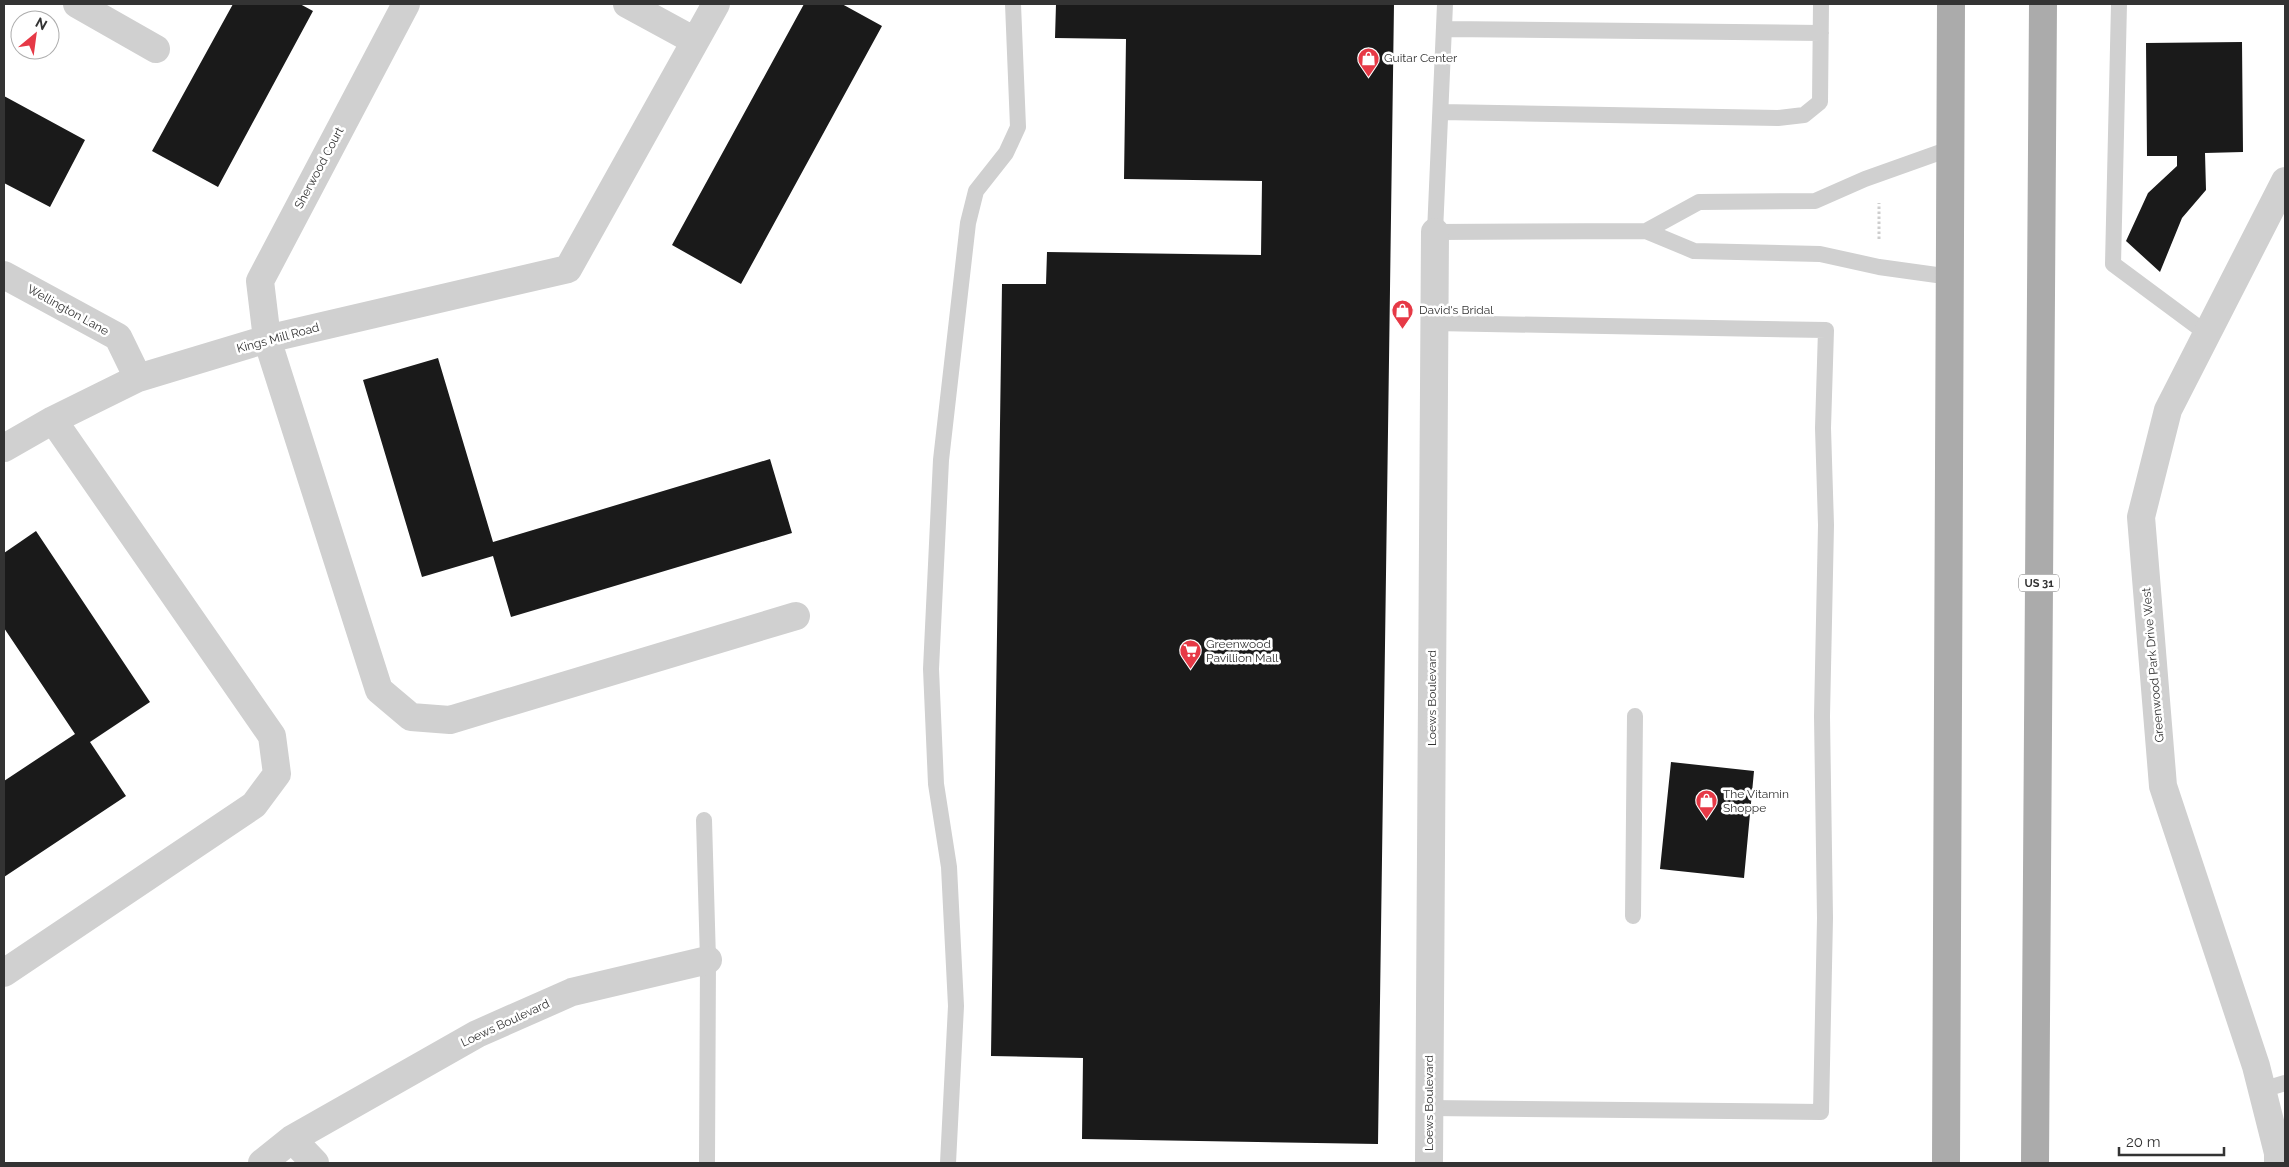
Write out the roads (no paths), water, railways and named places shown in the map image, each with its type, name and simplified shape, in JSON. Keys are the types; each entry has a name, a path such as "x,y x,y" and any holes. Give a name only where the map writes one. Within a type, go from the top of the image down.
{"main road":[{"path":"1946,1163 1952,148 1951,4"},
{"name":"US 31","path":"2035,1163 2043,4"}],"street":[{"path":"77,4 156,50"},
{"name":"Sherwood Court","path":"406,4 260,281 267,339 379,690 410,717 450,720 796,616"},
{"path":"627,4 695,41 716,4"},
{"name":"Kings Mill Road","path":"4,448 53,420 138,378 267,339 568,269 695,41"},
{"name":"Greenwood Park Drive West","path":"2278,1163 2274,1087 2222,958 2163,786 2141,517 2168,410 2206,332 2285,181"},
{"name":"Loews Boulevard","path":"1428,1163 1435,232"},
{"name":"Wellington Lane","path":"4,275 118,337 138,378"},
{"path":"4,972 254,805 277,774 272,736 53,420"},
{"name":"Loews Boulevard","path":"262,1163 292,1139 477,1034 564,996 708,960"},
{"path":"292,1139 315,1163"}],"lane":[{"path":"948,1163 956,1006 949,867 936,784 931,668 941,460 968,223 976,191 1006,153 1018,127 1013,4"},
{"path":"1445,4 1435,232 1646,231 1694,251 1820,254 1879,266 1951,277"},
{"path":"1441,112 1778,118 1804,115 1820,102 1821,4"},
{"path":"2119,4 2113,264 2206,332"},
{"path":"1444,29 1822,33"},
{"path":"1646,231 1699,202 1816,201 1865,179 1952,148"},
{"path":"1429,1108 1821,1112 1825,918 1822,716 1826,525 1823,428 1826,330 1434,323"},
{"path":"1632,916 1635,716"},
{"path":"704,820 708,960 707,1163"}],"place":[{"name":"Guitar Center","path":"1368,77"},
{"name":"David's Bridal","path":"1403,329"},
{"name":"Greenwood Pavillion Mall","path":"1190,670"},
{"name":"The Vitamin Shoppe","path":"1707,820"}]}
